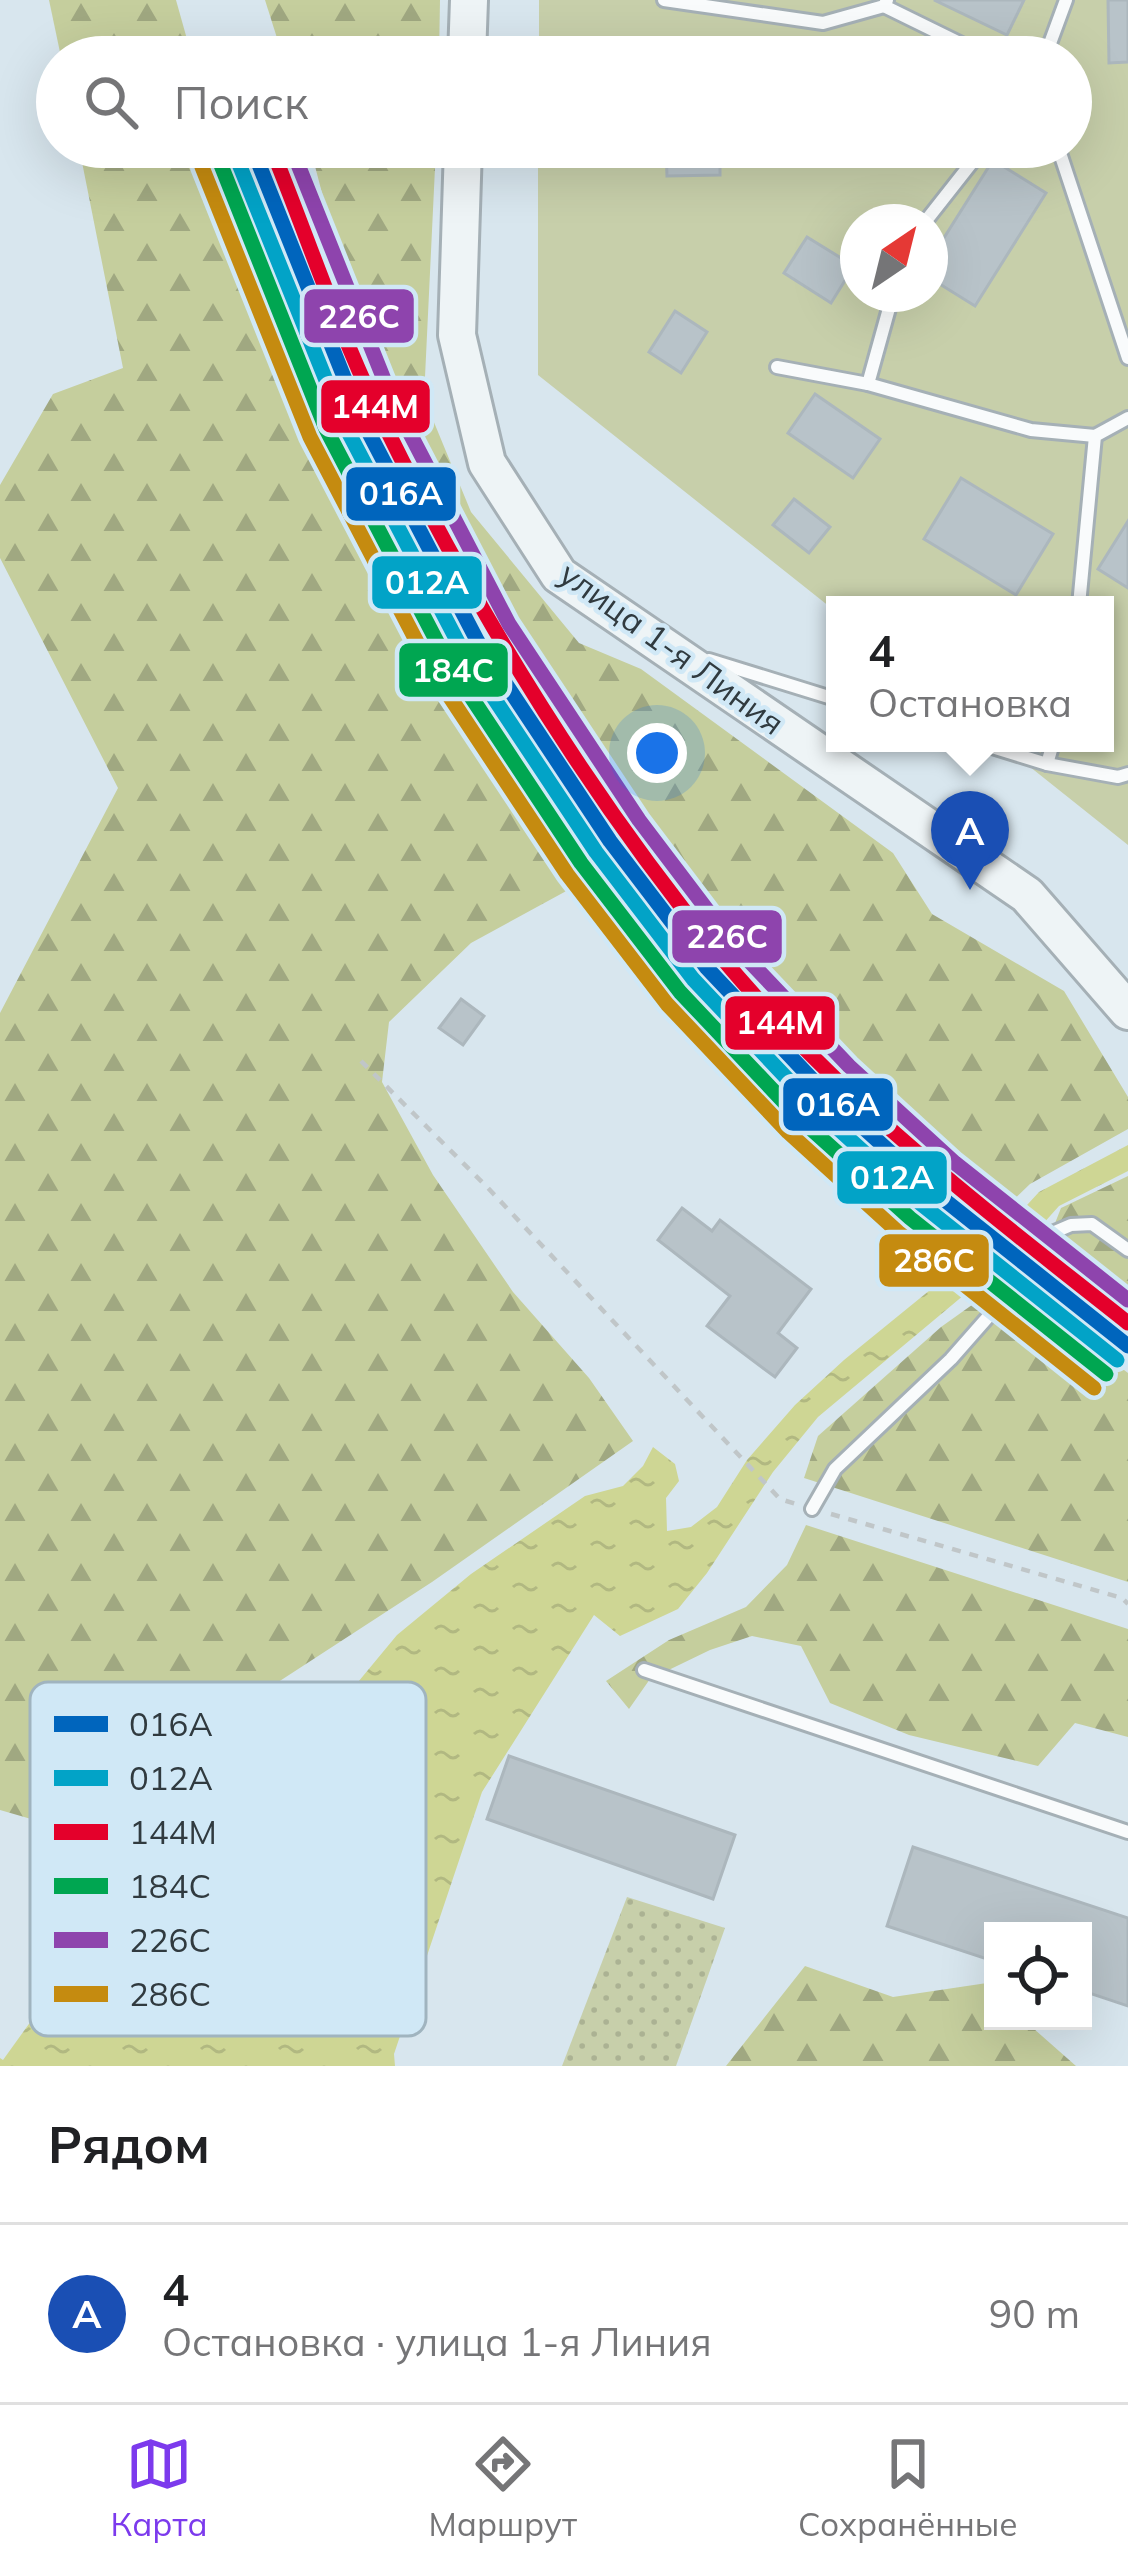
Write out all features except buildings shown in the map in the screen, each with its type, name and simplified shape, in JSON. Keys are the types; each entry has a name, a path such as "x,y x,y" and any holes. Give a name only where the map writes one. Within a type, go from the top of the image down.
{"street":[{"path":"467,36 469,0"},
{"name":"улица 1-я Линия","path":"463,168 457,335 488,463 560,574 1027,895 1128,1011"}],"lane":[{"path":"664,0 823,23 886,3 948,36"},
{"path":"1053,36 1066,0"},
{"path":"939,204 967,168"},
{"path":"1065,168 1128,358"},
{"path":"868,384 888,312"},
{"path":"777,368 868,384 1031,430 1095,436 1128,418"},
{"path":"1080,596 1095,436"},
{"path":"662,645 826,696"},
{"path":"1008,752 1047,764 1118,777 1128,774"},
{"path":"1047,764 1050,752"},
{"path":"812,1509 835,1469 951,1359 1002,1300 1009,1270 1036,1240 1071,1225 1092,1224 1128,1250"},
{"path":"644,1670 1128,1832"}],"path":[{"path":"361,1060 488,1188 779,1499 1122,1598 1128,1604"}],"shaded area":[{"path":"539,0 1128,0 1128,845 1011,752 1114,752 1114,596 826,596 826,604 538,375 538,168 1092,168 1092,36 539,36"},
{"path":"627,1897 725,1928 676,2066 562,2066"}],"green space":[{"path":"49,0 176,0 186,36 57,36"},
{"path":"265,0 440,0 439,36 276,36"},
{"path":"83,168 223,168 278,368 581,883 471,943 389,1022 382,1082 433,1175 513,1292 589,1378 633,1441 432,1582 278,1682 30,1682 30,1819 0,1810 0,1013 118,788 0,558 0,485 53,394 123,368"},
{"path":"315,168 435,168 424,398 471,512 579,643 641,669 893,853 932,914 1064,991 1128,1097 1128,1129 1030,1184 994,1219 742,958 495,601 352,308"},
{"path":"1128,1176 1128,1304 1048,1241 1061,1208"},
{"path":"1007,1280 1128,1373 1128,1582 804,1478 818,1436 941,1327"},
{"path":"806,1525 1128,1629 1128,1737 1075,1723 1038,1766 909,1735 830,1703 801,1646 752,1636 650,1679 629,1709 606,1681 669,1640 746,1607 787,1565"},
{"path":"805,1966 893,1997 984,1983 984,2030 1035,2030 1076,2066 726,2066"}],"water":[{"path":"1128,1145 1128,1171 1059,1206 1025,1244 818,1417 773,1472 678,1609 620,1636 594,1615 482,1792 426,1959 426,1682 358,1682 397,1635 471,1574 585,1496 623,1486 643,1466 653,1447 675,1464 679,1481 666,1498 667,1531 691,1527 717,1507 747,1460 795,1405 1005,1229 1039,1192"},
{"path":"30,2022 30,2036 400,2036 395,2066 0,2066 0,2058"}],"transit line":[{"name":"286С","path":"202,168 310,437 430,667 567,874 667,1004 788,1132 898,1232 1094,1388"},
{"name":"184С","path":"222,168 326,429 446,659 581,863 680,992 800,1119 910,1218 1106,1374"},
{"name":"012А","path":"241,168 342,420 462,650 596,852 693,979 812,1105 921,1204 1117,1360"},
{"name":"016А","path":"260,168 358,412 478,642 610,841 706,967 824,1092 932,1190 1128,1346"},
{"name":"144М","path":"279,168 348,344 412,480 531,690 620,825 718,953 811,1055 913,1149 1128,1323"},
{"name":"226С","path":"299,168 391,397 509,624 639,820 733,944 849,1066 955,1163 1128,1300"}],"place":[{"name":"4","path":"970,890"}]}
